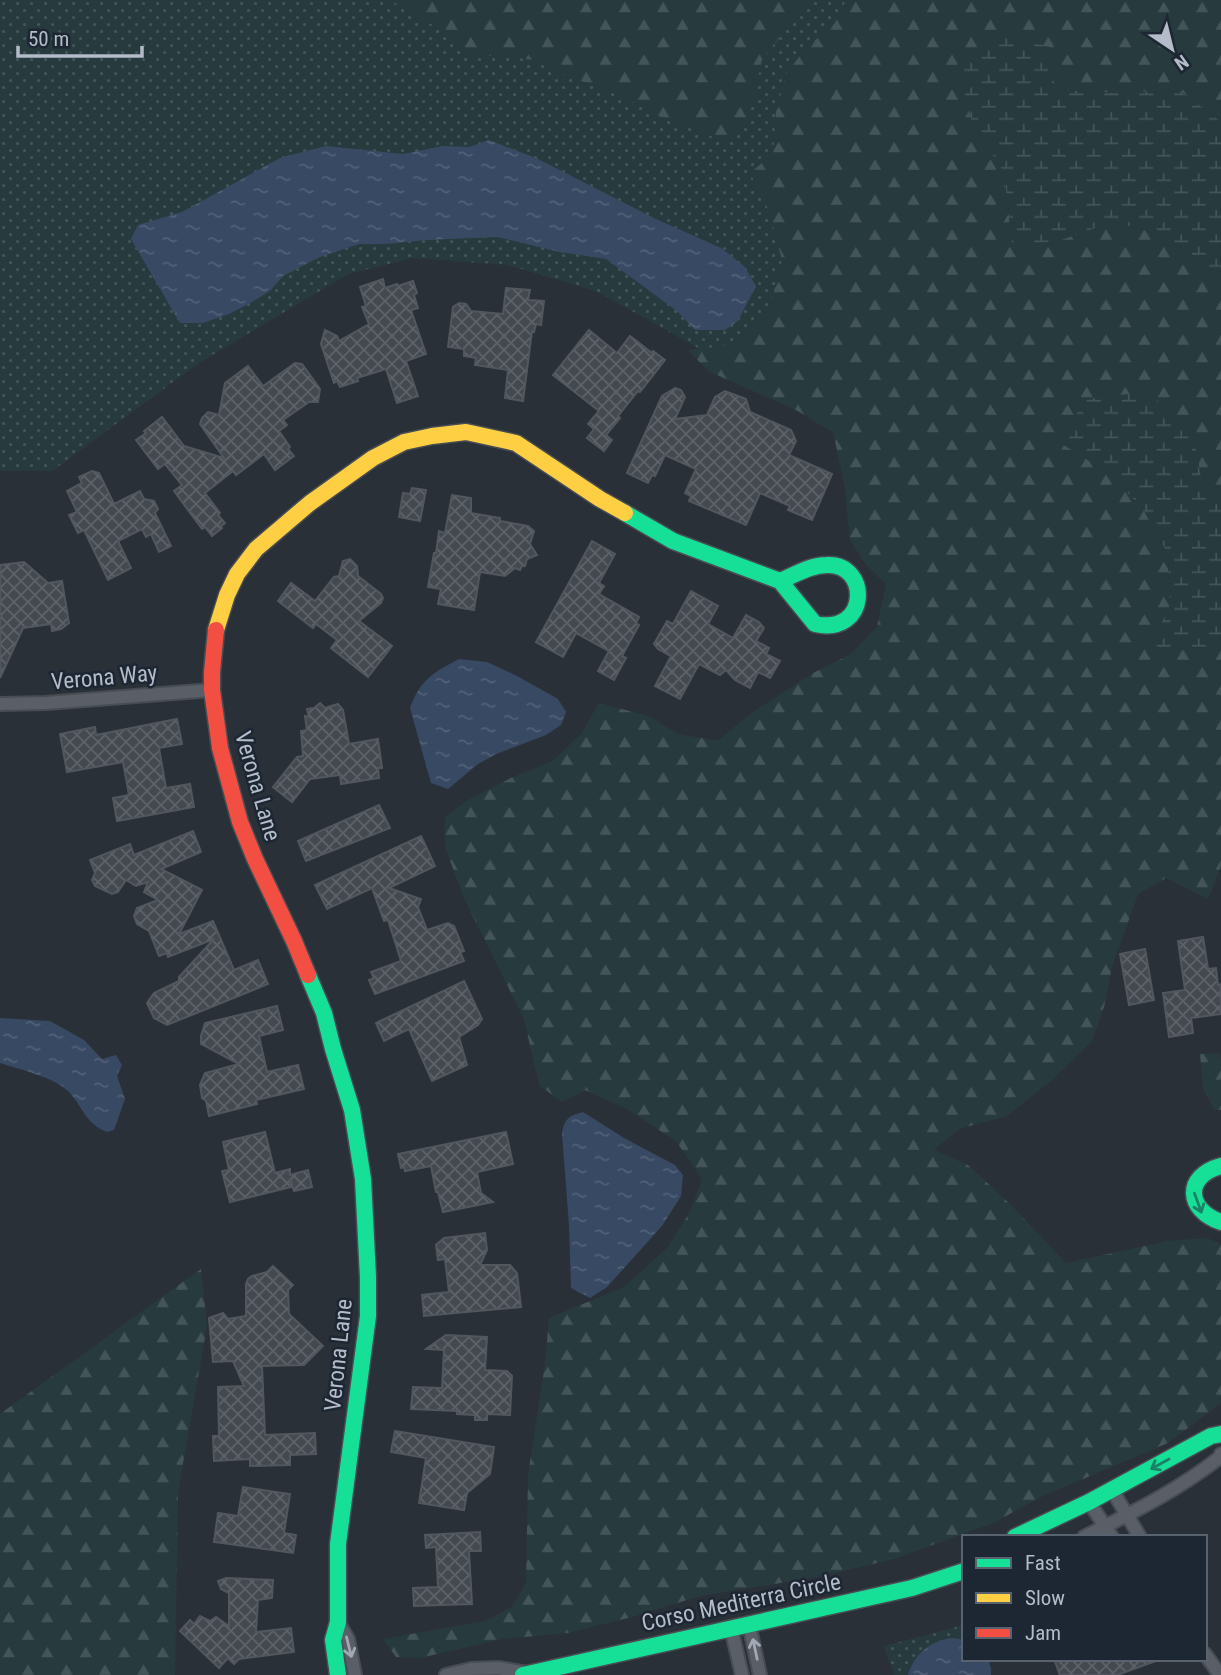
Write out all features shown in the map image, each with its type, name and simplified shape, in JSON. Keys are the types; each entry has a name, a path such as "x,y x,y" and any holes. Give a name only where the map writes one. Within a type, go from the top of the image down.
{"street":[{"name":"Verona Lane","path":"338,1675 333,1640 338,1622 338,1545 368,1316 361,1165 352,1110 324,1013 240,822 220,748 212,690 213,653 217,625 227,595 237,574 274,533 310,503 373,458 404,442 466,432 516,443 600,499 673,541 780,581"},
{"path":"831,564 844,568 857,584 859,597 854,613 844,622 831,626 815,624 780,581 831,564"},
{"name":"Verona Way","path":"0,705 212,690"},
{"path":"1221,1166 1203,1173 1194,1190 1198,1209 1212,1221 1221,1222"},
{"path":"1019,1535 1089,1502 1211,1436 1221,1434"},
{"path":"1089,1502 1109,1532 1128,1515 1191,1479 1221,1454"},
{"path":"1112,1490 1139,1535"},
{"name":"Corso Mediterra Circle","path":"446,1675 498,1668 525,1674 912,1588 962,1572"},
{"name":"Verona Lane","path":"338,1622 348,1639 355,1675"},
{"path":"749,1624 760,1675"},
{"path":"731,1628 742,1675"},
{"path":"1207,1657 1220,1675"}],"green space":[{"path":"0,0 895,0 802,320 730,366 598,292 508,265 414,258 348,274 199,363 52,471 0,471"},
{"path":"390,0 814,0 811,6 789,25 762,60 750,114 728,143 659,116 615,93 562,74 533,60 474,56 451,36"},
{"path":"846,0 1221,0 1221,122 1179,90 1117,93 1055,90 971,119 1004,173 1012,243 1055,242 1112,222 1167,236 1221,285 1221,507 1204,494 1192,427 1062,443 1113,475 1144,511 1168,554 1170,605 1147,654 1221,645 1221,866 1208,899 1166,878 1138,894 1112,967 1104,1007 1092,1041 1051,1081 1007,1116 959,1129 934,1150 968,1165 1010,1204 1066,1263 1168,1241 1207,1238 1221,1244 1221,1403 1168,1443 1043,1496 993,1523 894,1559 817,1577 700,1596 568,1633 502,1639 420,1658 396,1657 383,1639 485,1621 512,1607 526,1583 528,1475 545,1364 549,1318 624,1287 668,1247 691,1210 702,1179 676,1141 627,1109 585,1090 562,1102 539,1085 524,1019 464,898 445,847 445,817 468,800 513,777 553,761 581,734 599,703 648,716 678,734 718,741 750,714 813,673 851,654 877,627 886,584 866,565 850,540 845,488 833,432 796,410 708,371 688,350 724,346 754,329 771,303 782,260 768,209 750,173 773,154 776,112 786,74 806,48 835,23"},
{"path":"999,33 1050,47 1055,90 1117,93 1179,90 1221,122 1221,285 1167,236 1113,222 1055,242 1012,244 1004,173 971,119 957,61"},
{"path":"1146,392 1192,427 1204,494 1221,507 1221,645 1147,654 1170,605 1168,554 1144,511 1113,476 1062,444 1084,399"},
{"path":"1220,1053 1221,1110 1214,1109 1203,1087 1200,1054"},
{"path":"201,1269 207,1326 178,1492 175,1675 0,1675 0,1414"},
{"path":"962,1626 962,1661 967,1661 990,1675 894,1675 884,1646"}],"water":[{"path":"489,140 538,159 656,219 721,248 744,266 756,286 738,321 725,330 695,330 677,311 606,259 560,252 497,237 359,244 320,257 283,276 270,291 229,314 203,323 180,323 131,239 138,225 182,212 280,158 326,146 403,154 443,146 469,147"},
{"path":"459,659 487,662 517,676 558,699 566,712 561,725 546,735 496,754 478,764 448,789 431,783 410,708 418,690 429,678"},
{"path":"0,1018 50,1021 84,1040 102,1059 116,1055 122,1065 117,1076 125,1099 114,1130 107,1132 94,1124 64,1087 0,1063"},
{"path":"583,1112 675,1165 683,1175 681,1196 662,1226 607,1287 590,1298 571,1288 562,1133 568,1118"},
{"path":"946,1639 962,1640 962,1661 989,1661 991,1675 908,1675 915,1660 925,1649"}],"building":[{"path":"383,279 385,288 413,281 418,308 411,310 426,354 406,361 418,396 397,403 386,369 357,378 358,381 340,387 337,381 334,383 321,344 325,330 337,336 339,341 369,324 362,307 366,306 360,287"},
{"path":"506,288 530,290 528,300 544,301 541,325 536,324 534,332 532,331 523,401 505,398 508,370 475,365 476,358 464,356 464,349 448,347 453,307 459,303 466,304 471,311 503,314"},
{"path":"589,330 617,353 630,336 665,360 618,416 620,418 606,435 612,440 604,451 587,438 594,429 588,424 599,411 553,375"},
{"path":"295,363 302,364 320,389 318,402 309,402 283,420 287,425 279,431 294,456 275,470 264,454 236,475 233,471 205,493 225,523 212,536 205,527 202,529 174,491 182,485 165,464 158,469 136,440 162,417 184,446 224,458 200,424 208,412 219,415 225,383 248,366 263,386"},
{"path":"675,388 681,390 685,397 675,419 707,415 715,397 725,391 746,399 750,412 791,430 796,441 789,455 832,474 812,520 788,510 790,506 760,493 746,525 689,501 691,496 685,493 696,469 665,455 655,476 652,475 648,483 627,473 662,396"},
{"path":"92,471 99,473 114,504 140,491 144,499 154,501 158,509 155,513 171,546 159,552 151,534 146,537 142,529 118,541 131,568 108,580 84,530 78,533 69,515 77,512 67,491 82,483 79,477"},
{"path":"412,488 426,490 420,521 399,517 403,493 410,494"},
{"path":"452,495 471,498 471,513 528,526 534,531 530,544 537,555 527,559 520,570 515,568 505,576 480,572 474,610 438,604 441,589 428,587 439,531 445,533"},
{"path":"592,541 615,554 599,583 604,586 599,594 639,617 636,623 639,625 622,656 626,658 614,680 598,671 609,651 576,633 563,657 536,642"},
{"path":"350,559 357,566 358,576 383,598 381,603 359,621 392,646 368,677 331,648 337,640 316,624 313,628 278,601 291,583 315,601 334,577 339,576 343,561"},
{"path":"24,562 48,583 62,581 69,623 52,631 51,624 23,628 0,678 0,565"},
{"path":"691,591 718,606 708,624 733,638 746,615 759,622 764,628 756,641 769,648 766,654 780,661 770,678 758,672 750,688 735,680 726,670 720,675 699,664 680,699 655,686 671,656 654,644 667,621 673,624"},
{"path":"320,703 325,708 338,704 343,710 349,744 378,739 382,768 378,768 379,778 341,784 340,775 310,779 292,802 273,787 297,757 303,756 301,731 307,730 307,709"},
{"path":"177,719 182,744 159,748 166,788 190,784 194,807 117,821 113,798 129,795 123,762 67,772 60,734 95,727 96,735"},
{"path":"379,805 390,828 306,861 298,841"},
{"path":"193,831 201,852 161,869 202,890 179,934 213,921 234,970 258,960 268,984 167,1025 154,1018 147,1003 154,993 179,981 179,977 214,939 168,957 167,953 159,956 149,931 137,924 134,916 137,908 158,900 144,892 148,882 136,886 126,880 118,892 112,894 95,886 92,880 95,873 90,860 130,844 134,855"},
{"path":"421,836 435,866 389,888 421,899 418,907 427,930 448,923 454,926 464,951 460,952 464,961 375,994 369,980 374,978 371,972 401,961 388,920 384,921 372,888 327,909 315,885"},
{"path":"1203,937 1208,969 1216,968 1218,985 1221,984 1221,1014 1191,1018 1193,1033 1169,1037 1163,993 1185,990 1178,941"},
{"path":"1145,949 1154,1000 1129,1005 1120,954"},
{"path":"464,981 482,1019 478,1025 459,1037 467,1065 432,1081 409,1029 384,1041 376,1023"},
{"path":"277,1006 283,1030 259,1036 267,1072 298,1065 304,1089 256,1100 257,1104 209,1116 200,1085 205,1073 239,1064 201,1044 205,1023"},
{"path":"265,1132 275,1173 290,1169 290,1175 308,1170 312,1187 294,1191 290,1179 291,1187 230,1202 222,1171 229,1170 223,1142"},
{"path":"506,1132 513,1164 477,1172 481,1193 493,1202 443,1212 431,1166 405,1171 404,1167 401,1168 398,1154"},
{"path":"485,1233 487,1250 480,1265 510,1265 517,1273 521,1307 424,1316 422,1295 449,1292 445,1259 438,1260 436,1245 444,1238"},
{"path":"273,1266 293,1285 288,1290 289,1314 323,1346 304,1365 262,1366 265,1435 315,1433 316,1454 290,1455 290,1465 250,1466 250,1459 214,1461 213,1436 219,1436 218,1387 244,1386 233,1361 213,1362 209,1318 223,1313 228,1319 246,1316 248,1279 267,1272"},
{"path":"446,1335 487,1337 485,1370 507,1371 512,1376 510,1415 487,1414 487,1420 475,1420 475,1415 457,1414 457,1411 411,1409 413,1387 442,1388 444,1350 426,1349"},
{"path":"395,1431 494,1447 490,1474 467,1493 464,1510 419,1503 426,1458 391,1452"},
{"path":"243,1487 290,1494 284,1533 296,1535 293,1553 214,1542 218,1513 238,1516"},
{"path":"480,1532 481,1551 469,1551 472,1604 414,1606 413,1588 438,1587 436,1547 426,1548 425,1535"},
{"path":"226,1578 273,1580 272,1598 258,1600 256,1632 291,1628 294,1652 239,1659 234,1664 228,1658 219,1668 180,1631 190,1620 194,1624 200,1616 210,1621 216,1617 229,1626 229,1593 221,1589 218,1581"},
{"path":"1055,1661 1156,1661 1117,1675 1060,1675"}],"traffic: fast":[{"path":"625,513 673,541 780,581 815,624 833,625 846,620 854,610 858,598 857,586 851,575 841,567 815,567 780,581"},
{"path":"308,975 324,1013 352,1110 363,1179 368,1277 368,1316 338,1544 338,1622 333,1640 338,1675"},
{"path":"1221,1166 1200,1177 1194,1193 1201,1210 1221,1222"},
{"path":"1019,1535 1089,1502 1211,1436 1221,1434"},
{"path":"523,1675 912,1588 962,1572"}],"traffic: slow":[{"path":"216,630 237,574 256,549 310,503 373,458 404,442 466,432 516,443 625,513"}],"traffic: jam":[{"path":"216,630 212,690 220,748 240,822 308,975"}]}
